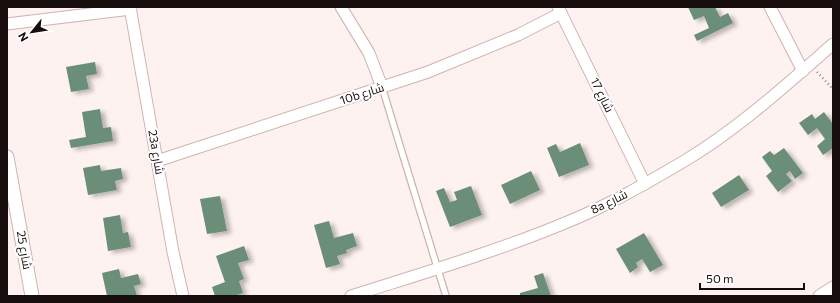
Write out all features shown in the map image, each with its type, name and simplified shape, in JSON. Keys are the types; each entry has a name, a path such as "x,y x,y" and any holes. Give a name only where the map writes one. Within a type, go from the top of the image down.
{"street":[{"path":"341,7 369,53 382,87"},
{"path":"770,7 806,68"},
{"path":"7,24 131,8"},
{"name":"23a شارع","path":"131,8 157,161 183,296"},
{"name":"10b شارع","path":"157,161 382,87 474,54 560,10"},
{"name":"شارع 17","path":"560,10 645,184"},
{"name":"8a شارع","path":"351,296 484,254 566,222 645,184 687,159 727,132 806,68 833,44"},
{"name":"شارع 25","path":"7,161 32,296"},
{"path":"819,296 833,287"}],"lane":[{"path":"382,87 446,296"}],"path":[{"path":"806,68 833,89"}],"building":[{"path":"688,7 715,7 720,17 728,13 733,23 697,41 694,35 709,28 704,16 694,20"},
{"path":"95,62 97,74 86,76 89,89 71,92 66,67"},
{"path":"100,109 103,128 111,127 113,141 71,148 69,140 86,137 82,112"},
{"path":"824,112 833,124 833,148 823,155 817,146 825,139 817,128 808,135 799,123 812,114 815,119"},
{"path":"580,143 589,165 559,177 547,148 556,144 560,152"},
{"path":"784,148 803,173 795,179 790,171 786,174 792,181 778,192 766,176 772,171 762,157 770,151 774,155"},
{"path":"100,165 101,171 121,168 123,179 115,181 117,190 88,195 83,168"},
{"path":"531,171 540,190 510,204 501,185"},
{"path":"739,175 749,190 721,207 712,193"},
{"path":"471,186 482,215 450,227 436,191 444,188 450,202 457,200 454,192"},
{"path":"220,196 227,231 207,234 200,199"},
{"path":"120,215 123,233 128,232 131,247 108,251 103,218"},
{"path":"329,221 334,238 353,233 357,246 346,250 347,253 337,256 340,264 326,268 314,225"},
{"path":"644,233 663,265 650,272 642,259 636,263 638,267 630,273 616,249"},
{"path":"244,246 249,260 238,263 244,279 239,281 243,293 234,296 215,296 212,287 225,282 216,256"},
{"path":"119,269 121,278 138,274 141,284 134,286 137,296 107,296 102,273"},
{"path":"543,273 551,296 520,296 520,293 538,288 534,276"}]}
